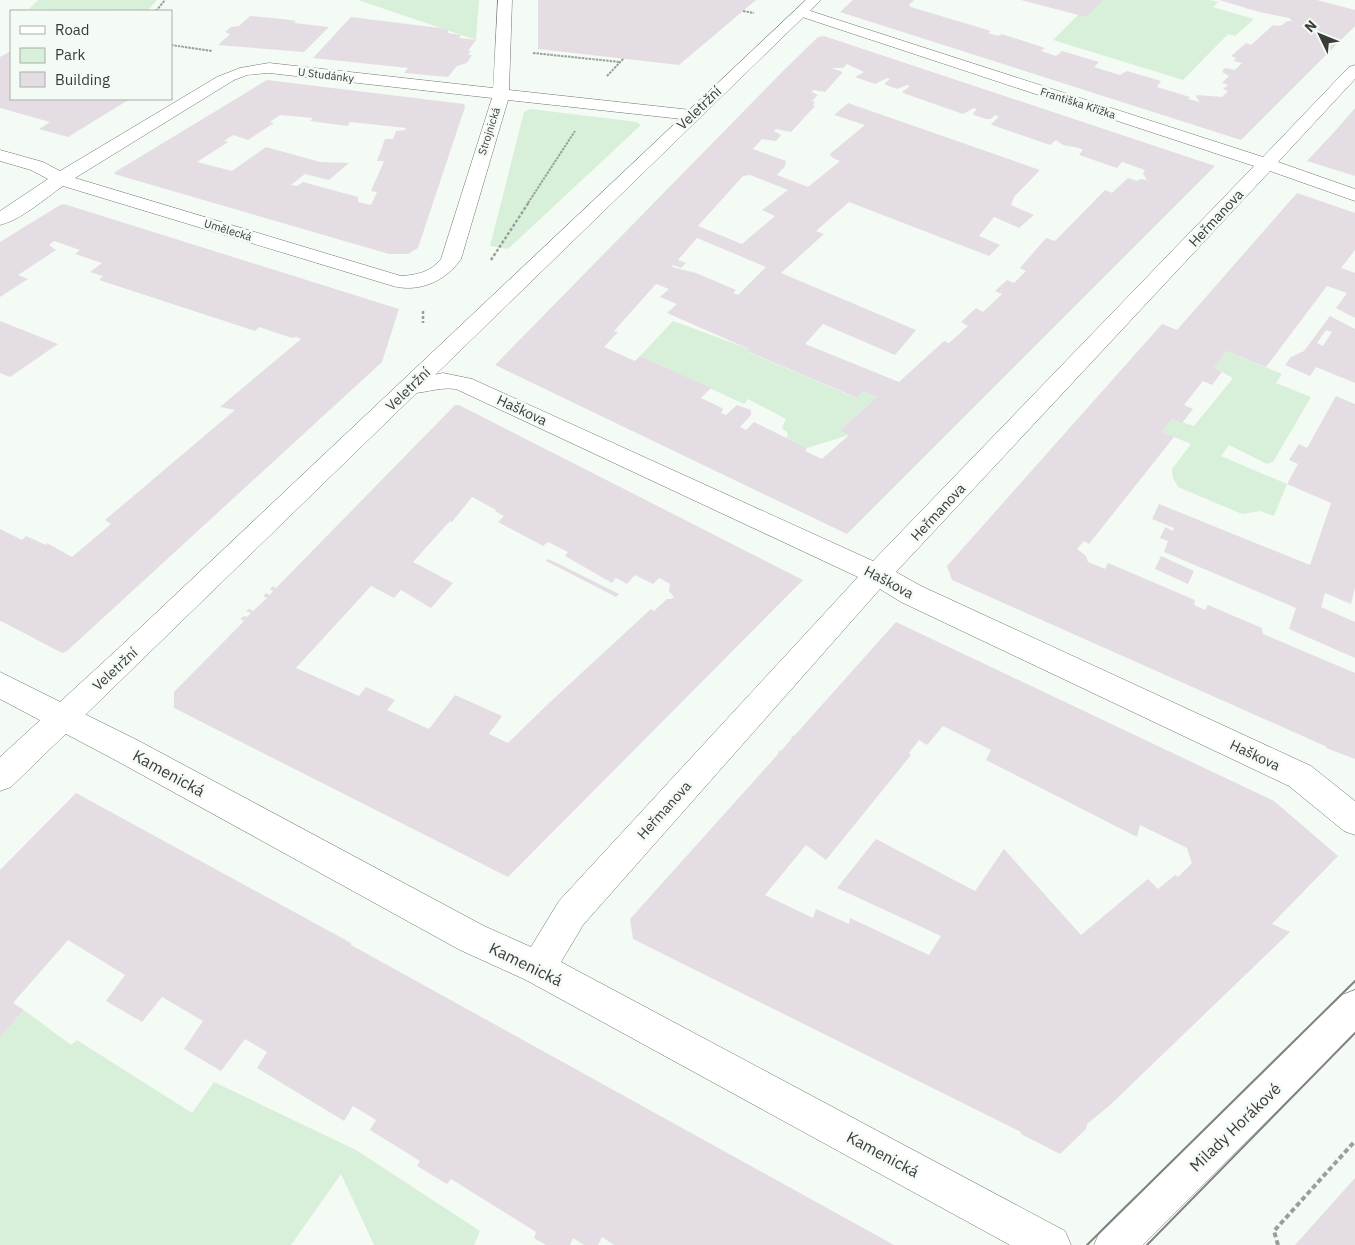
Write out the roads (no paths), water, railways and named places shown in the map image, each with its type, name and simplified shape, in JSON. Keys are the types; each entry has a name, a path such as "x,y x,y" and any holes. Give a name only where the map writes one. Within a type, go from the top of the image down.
{"street":[{"name":"Strojnická","path":"451,259 501,96 505,0"},
{"name":"Veletržní","path":"0,777 814,0"},
{"name":"Františka Křížka","path":"801,12 1355,195"},
{"name":"U Studánky","path":"0,219 30,201 82,164 223,80 246,70 269,68 501,96 691,116"},
{"name":"Heřmanova","path":"538,968 571,913 878,575 1355,70"},
{"name":"Umělecká","path":"0,155 37,166 61,179 400,282 418,281 434,276 451,259"},
{"name":"Haškova","path":"409,387 438,379 452,380 464,384 878,575 911,594 1300,776 1355,820"},
{"name":"Kamenická","path":"0,685 64,717 472,938 538,968 1050,1245"},
{"name":"Milady Horákové","path":"1114,1245 1355,1008"}],"tram line":[{"path":"1087,1245 1355,981"},
{"path":"1147,1245 1355,1033"}]}
